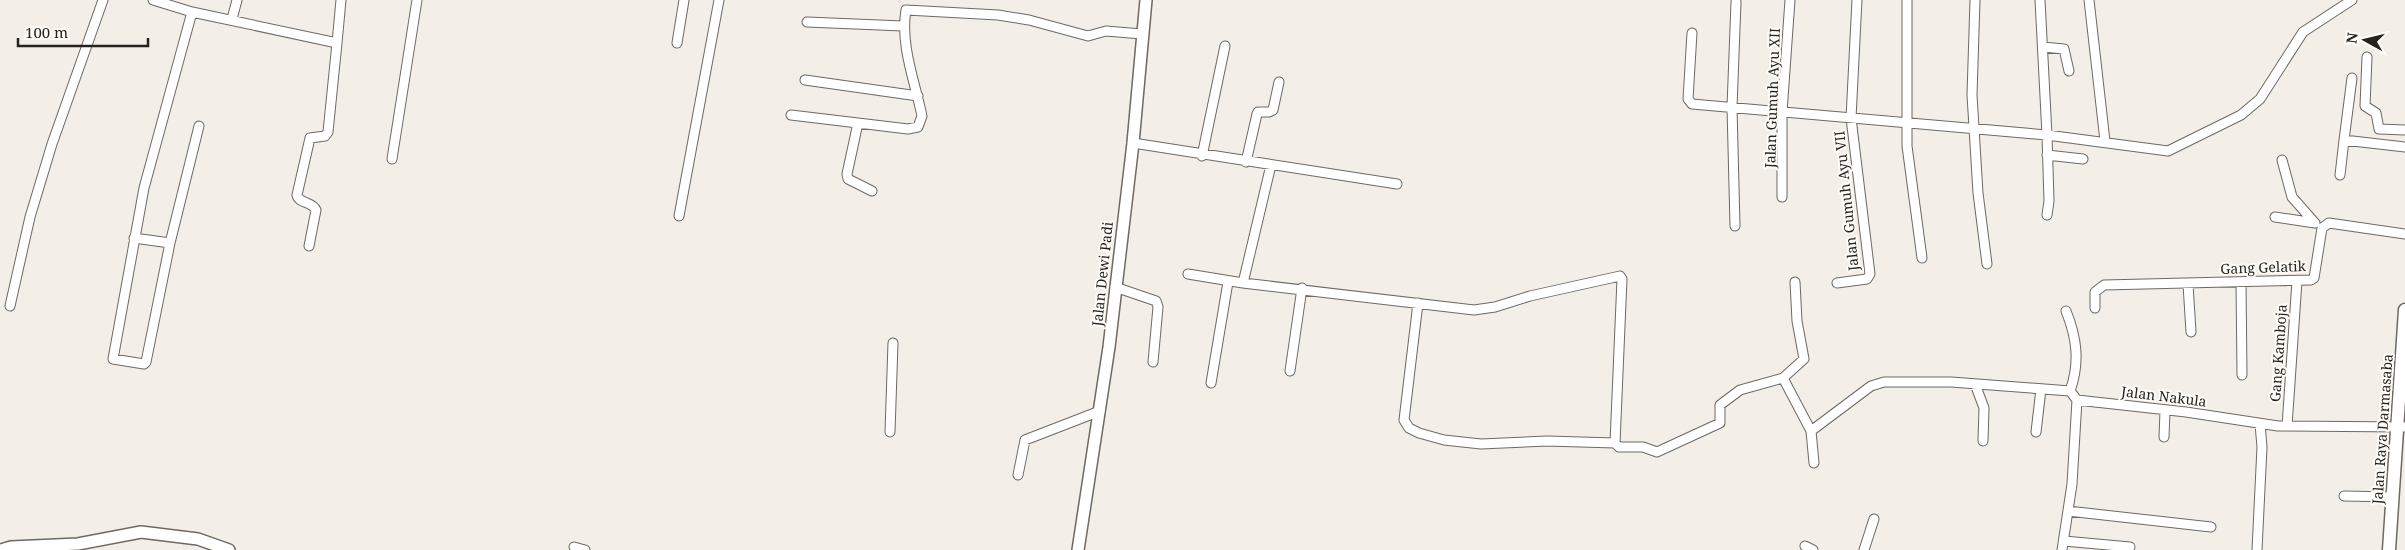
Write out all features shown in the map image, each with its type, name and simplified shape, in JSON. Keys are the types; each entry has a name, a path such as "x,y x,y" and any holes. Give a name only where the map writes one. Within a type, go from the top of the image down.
{"main road":[{"name":"Jalan Raya Darmasaba","path":"2389,550 2401,426 2405,310"}],"street":[{"path":"10,306 30,217 52,144 103,0"},
{"path":"152,0 177,4 192,12 232,19 337,43"},
{"path":"232,19 237,0"},
{"path":"309,246 316,210 313,205 299,200 297,195 310,136 325,136 328,132 341,0"},
{"path":"392,159 417,0"},
{"path":"677,43 684,0"},
{"path":"679,216 719,0"},
{"name":"Jalan Dewi Padi","path":"1078,550 1097,430 1133,143 1146,0"},
{"name":"Jalan Gumuh Ayu XII","path":"1782,197 1782,112 1790,0"},
{"path":"1851,118 1857,0"},
{"path":"1906,0 1907,146 1922,258"},
{"path":"1975,0 1972,95 1978,193 1987,264"},
{"path":"2040,0 2047,135 2049,201 2047,215"},
{"path":"2089,0 2105,141"},
{"path":"1692,33 1690,102 1906,124 2047,135 2105,141 2168,151 2241,115 2260,99 2303,32 2352,0"},
{"path":"1735,226 1732,107 1736,2"},
{"path":"791,115 858,124 917,128 922,122 922,116 903,26 906,5 1029,20 1088,36 1106,32 1142,29"},
{"path":"192,12 152,150 112,357 144,364 170,243 199,126"},
{"path":"807,22 903,26"},
{"path":"1202,156 1226,46"},
{"path":"2043,47 2064,48 2069,71"},
{"path":"2368,57 2365,106 2376,113 2379,128 2405,130"},
{"path":"2340,174 2352,78"},
{"path":"805,80 918,96"},
{"path":"1246,162 1258,112 1269,112 1272,110 1279,82"},
{"name":"Jalan Gumuh Ayu VII","path":"1837,283 1867,279 1870,274 1851,118"},
{"path":"858,124 847,174 848,179 872,191"},
{"path":"2344,140 2405,147"},
{"path":"1133,143 1202,156 1396,184"},
{"path":"2047,155 2083,159"},
{"path":"2282,160 2292,197 2314,222"},
{"path":"1243,283 1271,165"},
{"path":"2275,217 2405,234"},
{"name":"Gang Gelatik","path":"2095,308 2095,292 2104,285 2297,281 2314,278 2322,228 2325,225"},
{"path":"134,238 170,243"},
{"path":"1188,274 1228,282 1302,288 1474,310 1495,307 1530,296 1620,276 1622,279 1615,443"},
{"name":"Gang Kamboja","path":"2287,426 2297,281"},
{"path":"1211,383 1228,282"},
{"path":"1418,303 1404,420 1411,430 1444,440 1481,444 1547,441 1615,443 1619,447 1643,447 1657,452 1720,423 1720,405 1735,393 1783,378 1804,359 1796,313 1795,282"},
{"path":"2241,282 2242,376"},
{"path":"2188,284 2191,332"},
{"path":"1115,287 1156,301 1158,307 1153,362"},
{"path":"1290,371 1302,288"},
{"path":"2066,311 2074,330 2077,349 2076,372 2070,391"},
{"path":"890,432 893,343"},
{"path":"1783,378 1809,427 1814,463"},
{"path":"1809,427 1877,384 1911,382 1975,384 2070,391 2077,400 2074,457 2063,546 2130,547"},
{"path":"1975,384 1984,408 1982,441"},
{"path":"2036,432 2040,389"},
{"name":"Jalan Nakula","path":"2077,400 2166,410 2260,424 2287,426 2401,426"},
{"path":"2164,437 2166,410"},
{"path":"1018,475 1025,440 1099,413"},
{"path":"2256,550 2262,447 2260,424"},
{"path":"2344,496 2393,496"},
{"path":"2068,511 2211,527"},
{"path":"1864,550 1874,519"},
{"path":"1,550 17,546 78,544 141,532 198,539 229,550"},
{"path":"574,547 585,550"}]}
